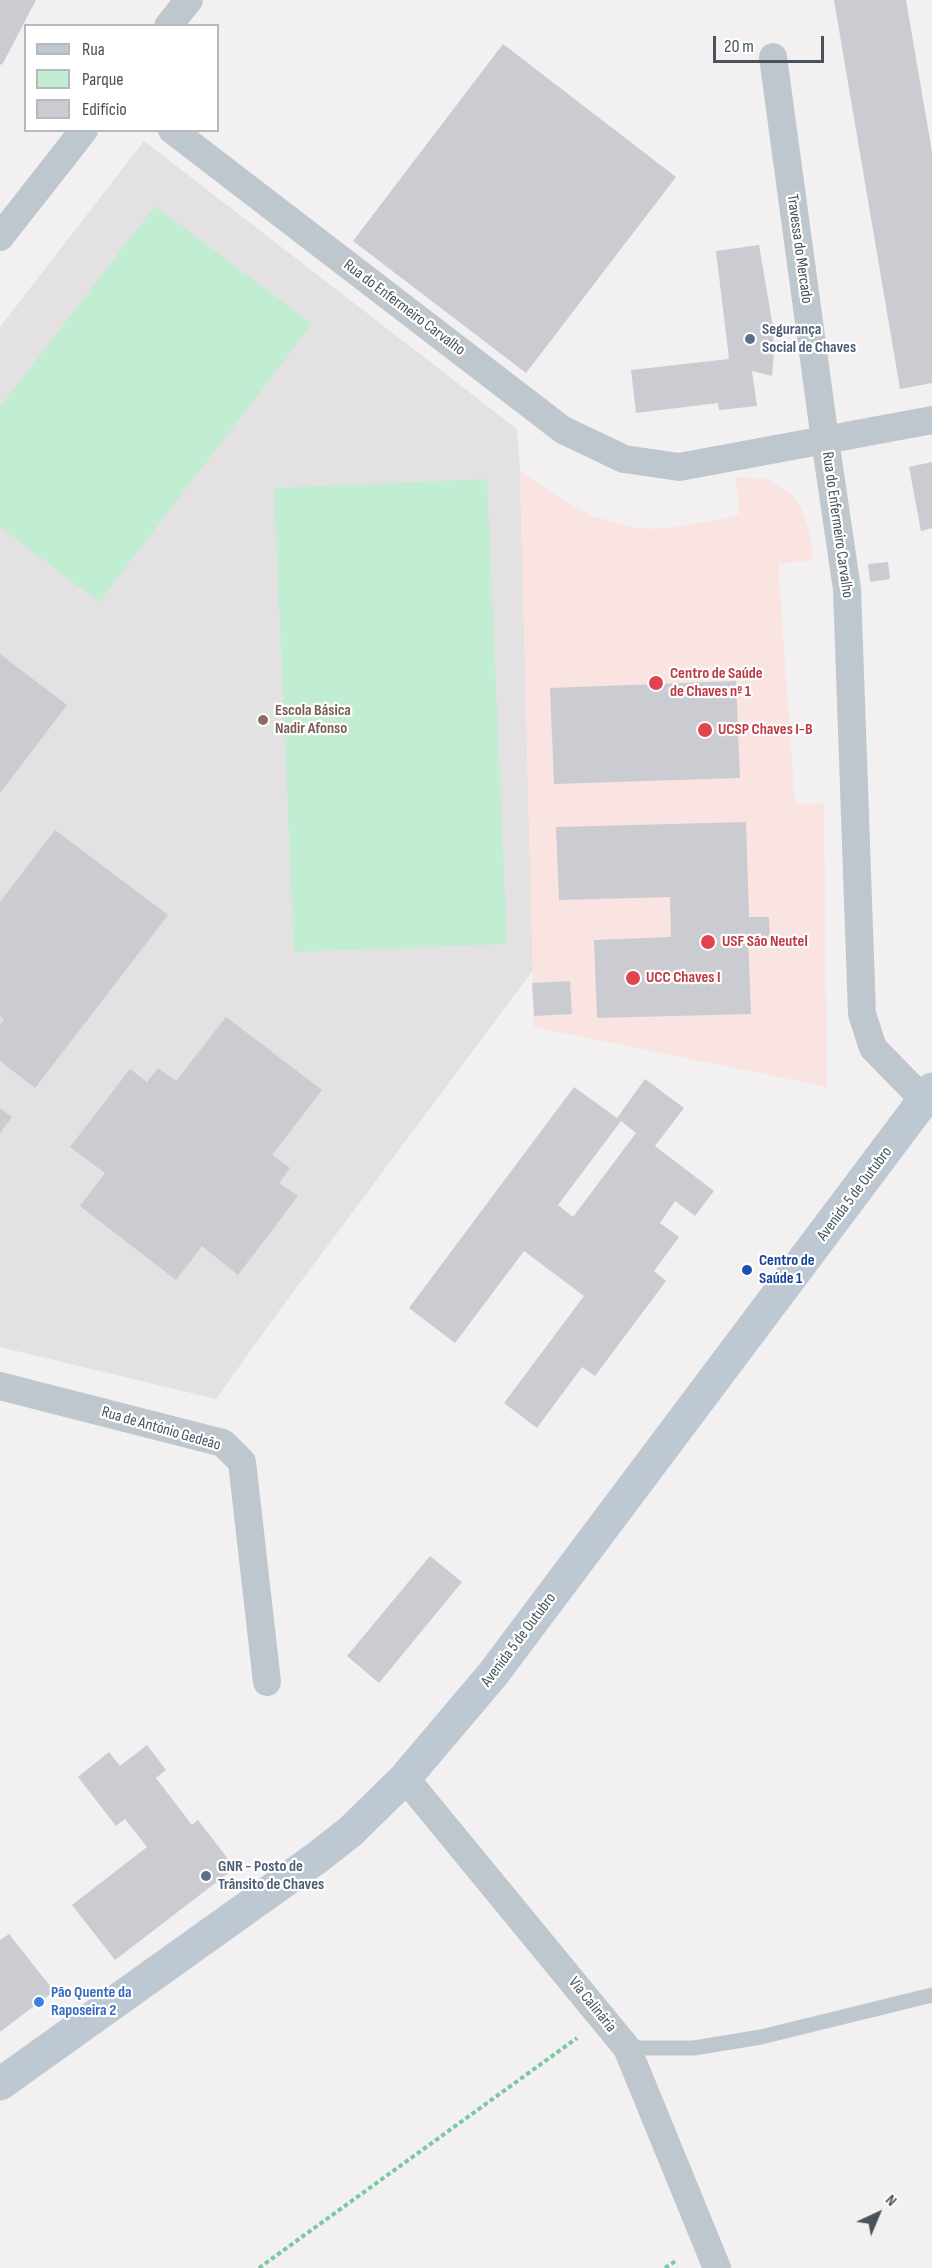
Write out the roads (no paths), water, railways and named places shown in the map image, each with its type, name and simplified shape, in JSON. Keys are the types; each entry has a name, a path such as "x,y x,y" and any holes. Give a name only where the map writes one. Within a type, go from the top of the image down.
{"main road":[{"name":"Avenida 5 de Outubro","path":"0,2084 318,1857 351,1832 405,1778 493,1674 928,1094"}],"street":[{"path":"170,24 189,0"},
{"name":"Travessa do Mercado","path":"773,57 825,440"},
{"path":"0,237 82,132"},
{"name":"Rua do Enfermeiro Carvalho","path":"175,132 563,430 624,459 679,467 825,440 847,589 862,1014 873,1048 928,1094"},
{"path":"825,440 932,420"},
{"name":"Rua de António Gedeão","path":"0,1386 223,1443 242,1462 267,1682"},
{"name":"Via Calinária","path":"405,1778 627,2048 717,2268"}],"lane":[{"path":"627,2048 694,2048 761,2037 932,1995"}],"place":[{"name":"Segurança Social de Chaves","path":"750,339"},
{"name":"Centro de Saúde de Chaves nº 1","path":"656,683"},
{"name":"Escola Básica Nadir Afonso","path":"263,720"},
{"name":"UCSP Chaves I-B","path":"705,730"},
{"name":"USF São Neutel","path":"708,942"},
{"name":"UCC Chaves I","path":"633,978"},
{"name":"Centro de Saúde 1","path":"747,1270"},
{"name":"GNR - Posto de Trânsito de Chaves","path":"206,1876"},
{"name":"Pão Quente da Raposeira 2","path":"39,2002"}]}
